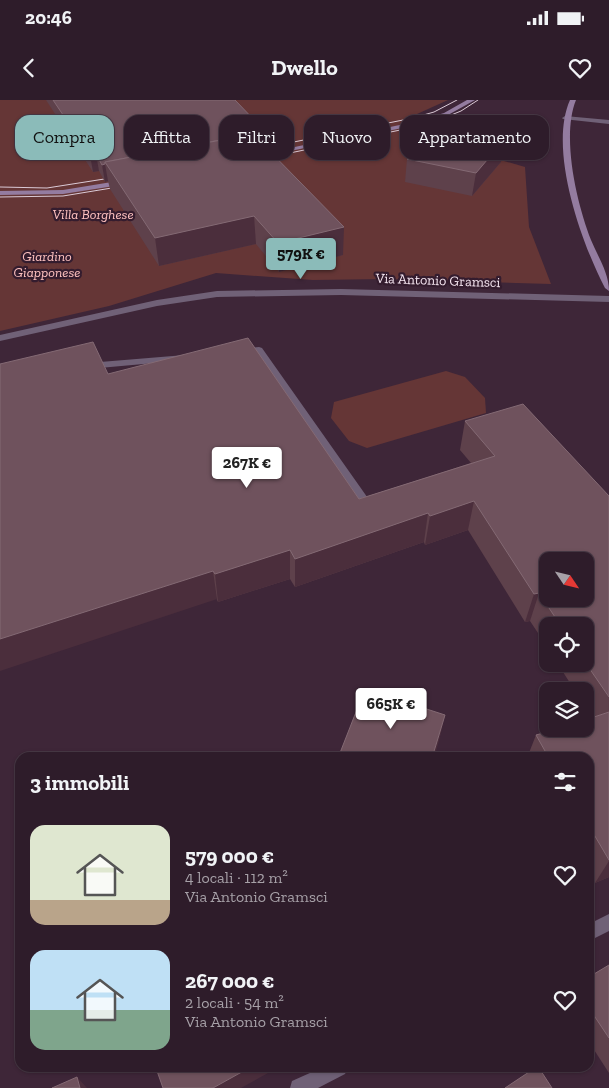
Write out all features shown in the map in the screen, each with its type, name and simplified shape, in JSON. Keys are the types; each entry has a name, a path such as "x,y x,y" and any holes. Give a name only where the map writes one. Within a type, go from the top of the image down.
{"street":[{"path":"294,148 415,124 446,114 472,100"},
{"path":"573,100 566,118 573,201 586,244 609,288"},
{"path":"566,118 609,122"},
{"path":"0,193 63,192 134,180"},
{"name":"Via Antonio Gramsci","path":"0,338 158,303 205,295 340,292 609,299"},
{"path":"230,353 258,350 361,497"},
{"path":"78,367 112,362 192,357"},
{"path":"594,930 609,922"},
{"path":"299,1088 331,1072"}],"green space":[{"name":"Villa Borghese","path":"0,100 448,100 417,114 418,115 400,115 400,160 501,160 525,167 529,227 551,284 387,279 313,280 216,273 109,306 0,331"},
{"path":"446,371 465,377 485,398 486,413 367,448 349,441 331,418 334,402"}],"building":[{"path":"53,100 235,100 249,115 219,115 219,140 209,142 209,115 124,115 124,158 105,162 102,165 99,160 114,160 114,115 63,115"},
{"path":"219,140 219,160 278,160 344,227 278,243 254,216 155,238 105,162 124,158 124,160 209,160 209,142"},
{"path":"412,160 487,160 476,173"},
{"path":"248,338 359,499 495,456 465,421 523,404 609,496 609,697 592,672 594,672 594,617 555,617 549,608 594,608 594,552 539,552 539,593 534,594 474,501 430,516 428,513 295,559 290,550 215,574 213,571 0,639 0,364 93,342 108,374"},
{"path":"365,689 445,715 434,752 340,752"},
{"path":"609,712 609,860 594,834 594,752 546,752 536,735 539,734 539,737 594,737 594,717"},
{"path":"609,965 609,1038 594,1016 594,974"},
{"path":"157,1072 242,1072 213,1088 163,1088"},
{"path":"529,1072 542,1072 552,1088 505,1088"},
{"path":"77,1077 80,1088 52,1088"}],"tram line":[{"path":"294,142 413,118 434,112 457,100"},
{"path":"294,152 429,124 461,111 478,100"},
{"path":"0,187 47,188 117,177"},
{"path":"0,197 63,196 124,186"}],"park label":[{"name":"Giardino Giapponese","path":"47,264"}]}
